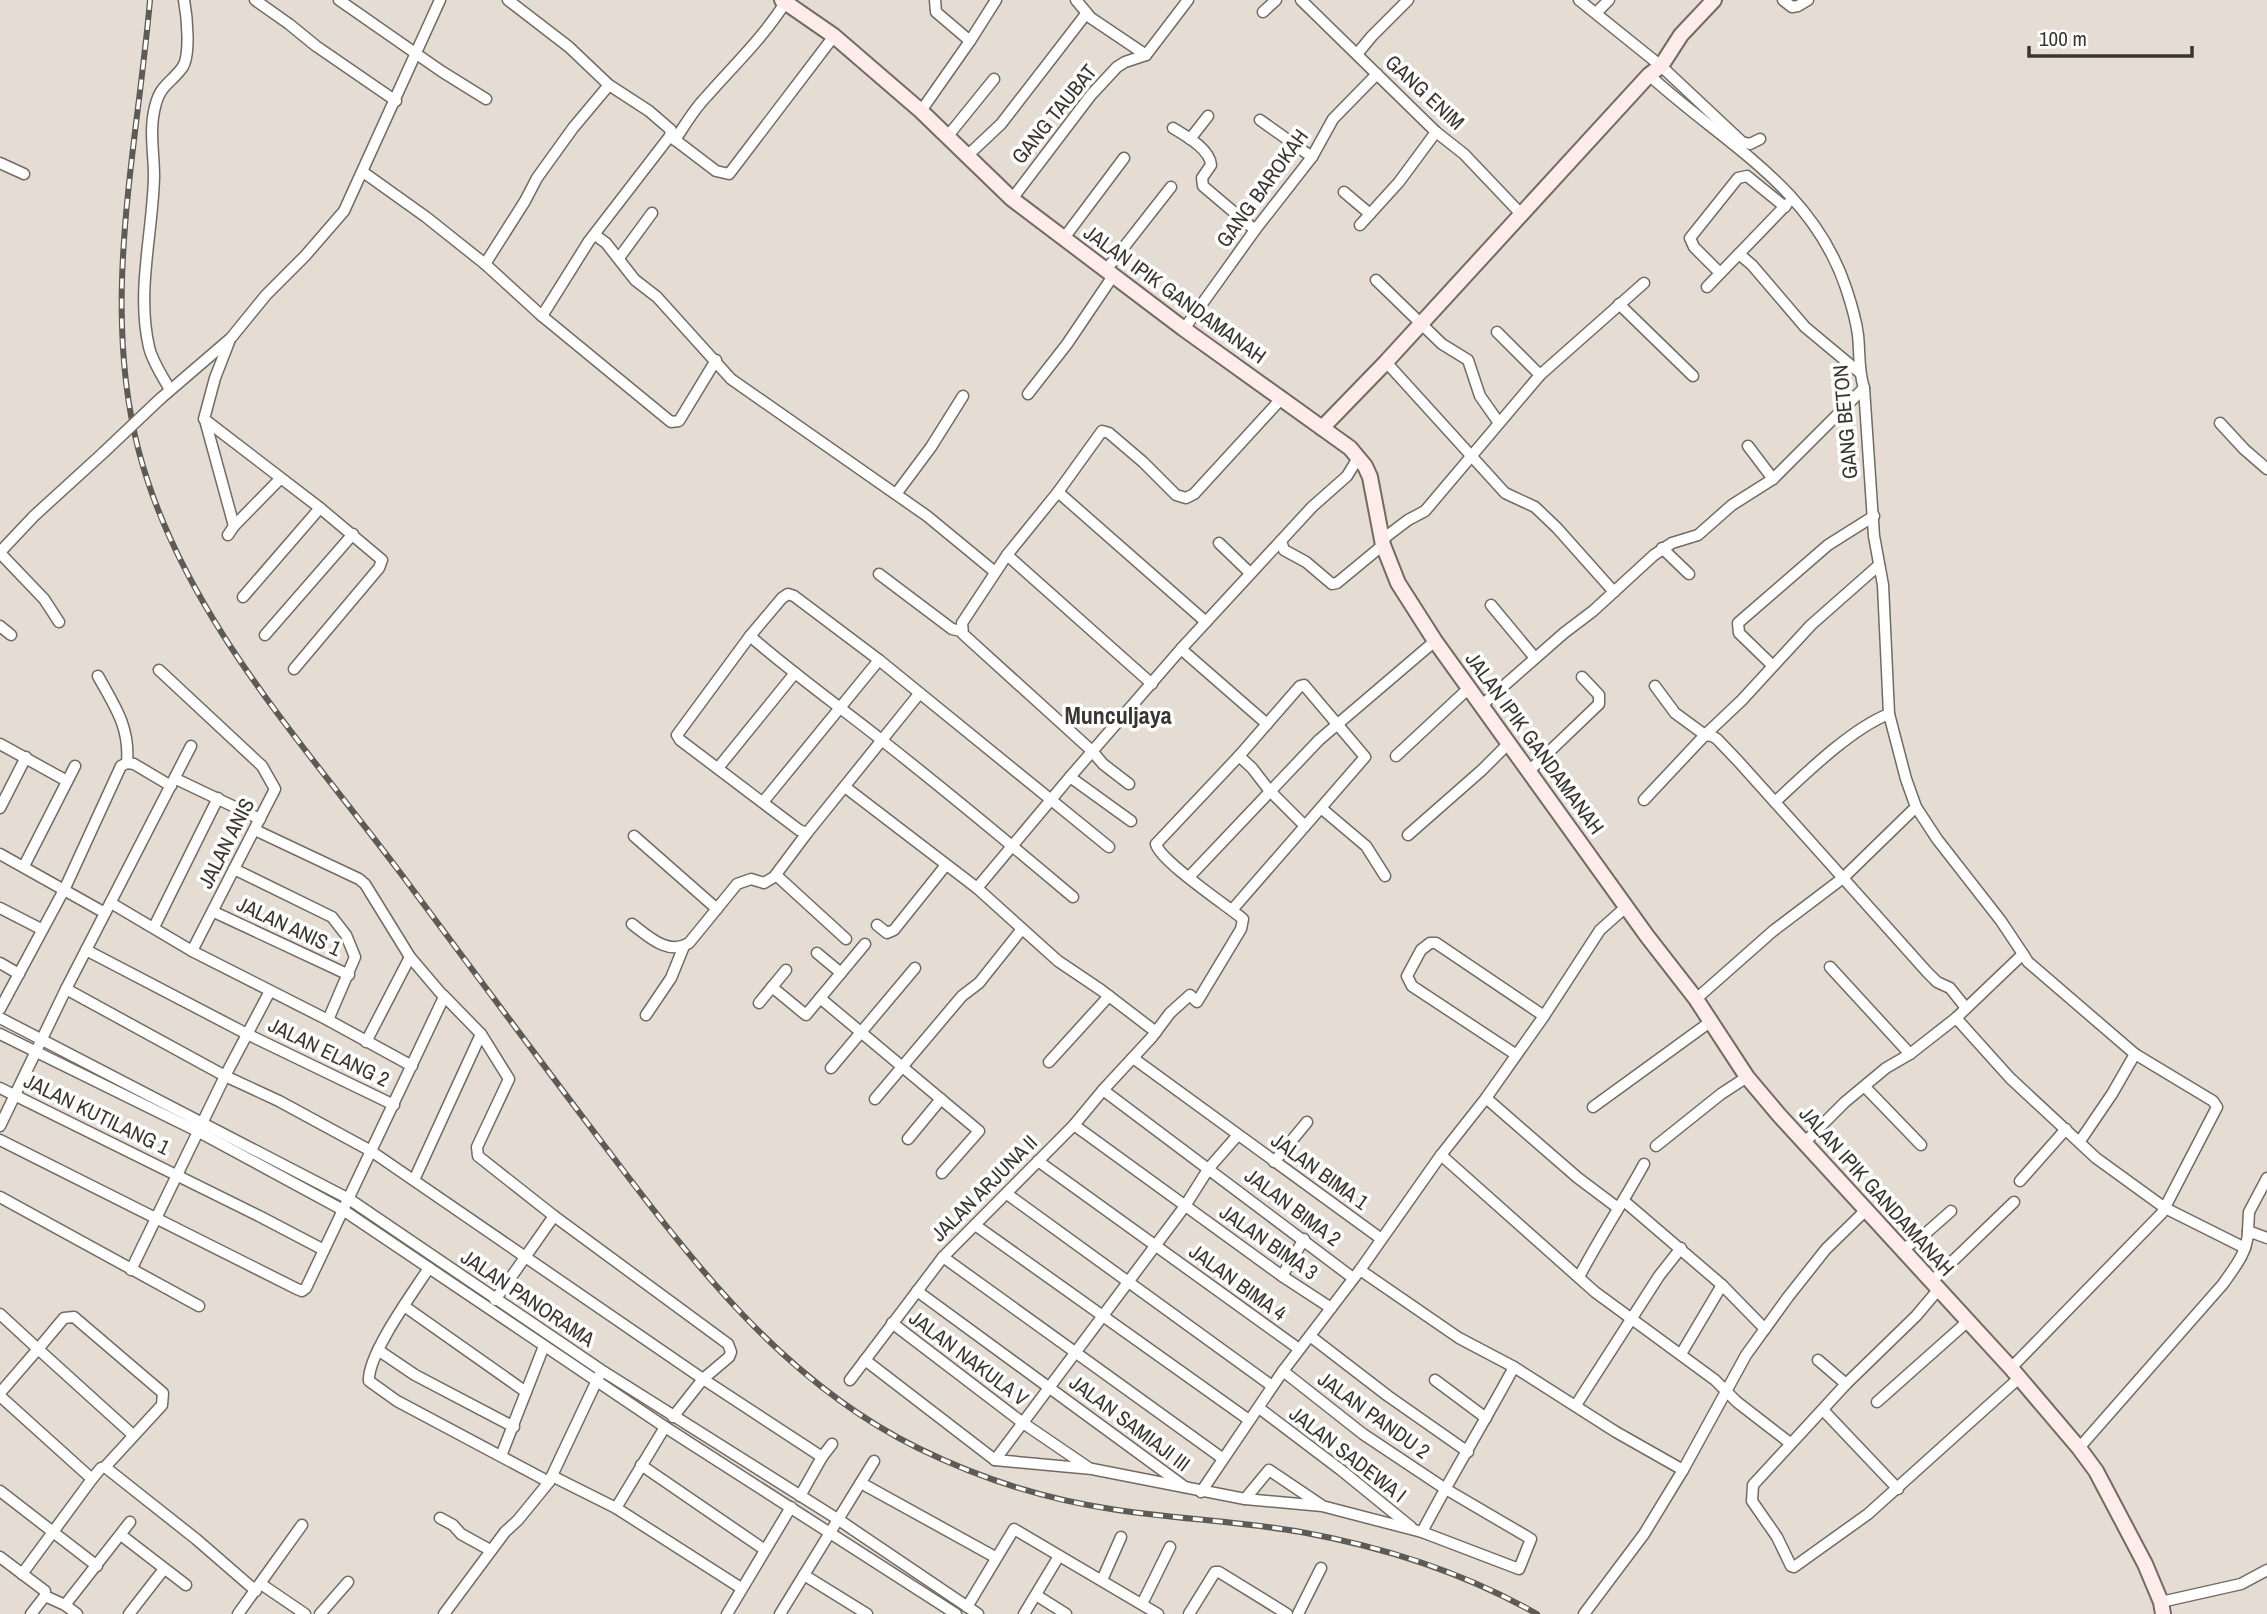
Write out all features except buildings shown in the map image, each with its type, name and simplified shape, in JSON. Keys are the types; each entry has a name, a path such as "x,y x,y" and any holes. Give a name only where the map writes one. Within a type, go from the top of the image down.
{"street":[{"path":"170,390 149,349 145,317 146,262 154,176 154,111 159,93 184,66 187,55 184,0"},
{"path":"255,0 316,47 396,101"},
{"path":"339,0 486,99"},
{"path":"59,622 44,599 0,552 34,516 160,399 231,338 266,295 344,211 440,0"},
{"path":"508,0 569,47 609,85 670,127 672,138 716,171 729,174 834,36"},
{"path":"935,0 936,12 970,41"},
{"path":"921,111 996,0"},
{"path":"1076,0 1086,14 1146,55"},
{"name":"GANG TAUBAT","path":"1012,199 1091,94 1117,67 1146,55 1188,0"},
{"path":"1262,12 1276,0"},
{"name":"GANG ENIM","path":"1301,0 1436,132 1464,154 1522,215"},
{"path":"1357,54 1371,36 1408,0"},
{"path":"1579,0 1655,70 1693,98 1742,142 1750,144 1760,139"},
{"path":"1596,13 1609,0"},
{"path":"1322,428 1655,70 1714,0"},
{"path":"1783,0 1792,7 1808,0"},
{"path":"542,316 595,235 707,95 771,26 785,1"},
{"name":"JALAN IPIK GANDAMANAH","path":"785,1 834,36 921,111 1012,199 1184,329 1344,442 1359,458 1370,477 1383,542 1398,583 1435,641 1647,936 1696,999 1746,1077 2079,1448 2106,1488 2145,1564 2162,1608"},
{"path":"967,156 1001,124 1086,14"},
{"name":"GANG BETON","path":"1655,70 1708,126 1747,153 1808,214 1846,286 1858,335 1859,372 1864,388 1874,536 1883,584 1889,714 1916,807 1937,839 2001,920 2028,962 2135,1054 2213,1101 2217,1107 2165,1208"},
{"name":"GANG BAROKAH","path":"1184,329 1255,230 1312,157 1333,119 1377,74"},
{"path":"947,137 993,79"},
{"path":"485,264 537,178 573,128 609,85"},
{"path":"1190,139 1208,116"},
{"path":"1259,120 1312,157"},
{"path":"1173,128 1210,157 1212,161 1210,169 1202,178 1203,186 1255,230"},
{"path":"1360,225 1399,182 1436,132"},
{"path":"1064,238 1124,158"},
{"path":"0,163 23,174"},
{"path":"363,172 485,264 542,316 671,422 679,421 716,360"},
{"path":"1720,273 1693,247 1690,237 1736,180 1742,175 1747,176 1785,207"},
{"path":"1028,394 1067,344 1109,273 1171,187"},
{"path":"1344,192 1370,214"},
{"path":"1707,287 1793,198"},
{"path":"619,258 652,213"},
{"path":"595,235 606,243 635,280 657,297 731,379 928,516 995,572"},
{"path":"1739,254 1752,265 1805,327 1859,372"},
{"path":"1376,280 1448,349 1468,360 1480,396 1499,423"},
{"path":"1281,541 1284,550 1306,562 1332,584 1336,583 1408,520 1425,512 1539,375 1644,283"},
{"path":"1619,304 1693,376"},
{"path":"1497,332 1539,375"},
{"path":"231,338 215,378 204,419 231,531 280,479"},
{"path":"1386,362 1505,493 1535,507 1614,592"},
{"path":"1482,705 1662,548 1698,535 1732,505 1773,479 1864,388"},
{"path":"896,494 931,447 963,396"},
{"path":"961,631 962,623 995,572 1096,442 1100,433 1104,431 1143,462 1176,495 1186,498 1190,497 1281,398"},
{"path":"204,419 354,534 380,558 382,564 294,669"},
{"path":"2220,423 2267,469"},
{"path":"1748,446 1773,479"},
{"path":"978,888 1070,776 1181,649 1312,507 1347,476 1359,458"},
{"path":"1058,492 1206,622"},
{"path":"243,597 320,508"},
{"path":"1773,666 1739,633 1738,623 1753,613 1828,545 1874,516"},
{"path":"265,635 354,534"},
{"path":"1219,543 1250,573"},
{"path":"1662,548 1689,574"},
{"path":"1007,555 1152,684"},
{"path":"1644,800 1811,625 1879,565"},
{"path":"879,574 952,629 961,631 1103,764 1129,784"},
{"path":"807,833 799,830 680,740 677,735 750,636 782,598 791,594 879,660 1110,848"},
{"path":"1491,605 1535,658"},
{"path":"0,626 12,635"},
{"path":"750,636 881,739 1073,897"},
{"path":"1189,877 1269,790 1336,725 1435,641"},
{"path":"1181,649 1266,724"},
{"path":"763,802 879,660"},
{"name":"JALAN ANIS","path":"159,670 268,773 275,789 192,951"},
{"path":"718,768 794,673"},
{"path":"98,677 117,710 129,742 127,763"},
{"path":"1529,771 1599,704 1599,695 1582,677"},
{"path":"1304,685 1336,725 1365,757 1232,910 1159,851 1156,844 1300,686 1304,685"},
{"path":"1655,686 1675,713 1705,735 1717,739 1927,972 1937,982 1950,988 1966,1008"},
{"path":"1396,756 1469,688"},
{"path":"646,1014 671,978 684,946 737,884 751,879 764,883 776,875 919,694"},
{"path":"1775,802 1848,739 1889,714"},
{"path":"1408,835 1509,743"},
{"path":"0,744 67,782"},
{"path":"0,1126 66,989 191,746"},
{"path":"1239,756 1305,826"},
{"path":"0,808 26,757"},
{"path":"0,1009 65,888 121,766 134,764 260,818"},
{"path":"24,866 75,766"},
{"path":"1070,776 1130,821"},
{"path":"845,787 978,888 1058,961 1156,1032"},
{"path":"154,927 218,798"},
{"path":"1696,999 1773,932 1843,878 1916,807"},
{"path":"1321,808 1366,846 1385,876"},
{"path":"255,830 359,879 372,893 410,957 481,1034 509,1079 477,1147 477,1153 554,1216 728,1344 732,1352 729,1357 704,1379 673,1417"},
{"path":"634,836 717,909"},
{"path":"0,854 105,912"},
{"path":"877,925 887,933 894,930 946,865"},
{"path":"234,869 334,919 346,935 355,955 349,975 328,1020"},
{"path":"776,875 846,939"},
{"path":"111,903 192,951 412,1066"},
{"path":"1201,1492 1272,1386 1441,1155 1486,1098 1600,930 1627,906"},
{"path":"0,908 41,929"},
{"name":"JALAN ARJUNA II","path":"850,1380 943,1257 1074,1125 1170,1013 1189,995 1197,1002 1244,922 1232,910"},
{"name":"JALAN ANIS 1","path":"214,912 349,975"},
{"path":"632,924 664,946 684,946"},
{"path":"875,1099 962,996 979,983 1022,929"},
{"path":"1515,1054 1412,986 1407,976 1420,950 1430,943 1436,943 1544,1016"},
{"path":"772,987 806,1015 865,944"},
{"name":"JALAN ELANG 2","path":"86,950 247,1034 394,1105"},
{"path":"817,953 841,973"},
{"path":"1804,1143 1845,1102 1886,1068 1910,1054 1956,1018 2023,954"},
{"path":"366,1042 410,957"},
{"path":"0,964 19,974"},
{"path":"1830,967 1910,1054"},
{"path":"831,1068 915,968"},
{"path":"759,1003 786,970"},
{"path":"66,989 225,1076 279,1101 371,1151 822,1457"},
{"path":"131,1270 225,1076 270,991"},
{"path":"0,1139 302,1291 306,1289 394,1105 444,1000 443,995"},
{"path":"1049,1062 1109,996"},
{"path":"820,998 979,1131 942,1173"},
{"name":"JALAN PANORAMA","path":"0,1018 200,1128 349,1199 599,1375 673,1417 800,1496 978,1614"},
{"path":"1956,1018 2010,1078 2096,1158 2165,1208 2245,1248"},
{"path":"1593,1107 1710,1022"},
{"path":"0,1034 36,1054 200,1128 343,1210 544,1346 599,1375 665,1427 956,1614"},
{"path":"414,1180 481,1034"},
{"path":"2080,1141 2135,1054"},
{"name":"JALAN BIMA 1","path":"1133,1058 1380,1238"},
{"path":"1656,1146 1746,1077"},
{"path":"1865,1087 1921,1145"},
{"name":"JALAN KUTILANG 1","path":"0,1088 324,1250"},
{"name":"JALAN BIMA 2","path":"1103,1090 1304,1240 1356,1274 1459,1338 1514,1367 1616,1432 1683,1469"},
{"path":"1486,1098 1578,1178 1681,1248 1765,1329"},
{"path":"908,1139 941,1099"},
{"path":"1274,1161 1307,1122"},
{"name":"JALAN BIMA 3","path":"1074,1125 1282,1276 1331,1308"},
{"path":"2020,1181 2066,1129"},
{"path":"995,1460 1185,1206 1209,1168 1237,1136"},
{"path":"1441,1155 1632,1321 1681,1354 1790,1443"},
{"name":"JALAN BIMA 4","path":"1038,1161 1299,1349"},
{"path":"1579,1277 1602,1232 1644,1164"},
{"path":"2079,1448 2229,1275 2245,1248 2249,1212 2267,1178"},
{"path":"1007,1194 1272,1386"},
{"path":"0,1197 199,1306"},
{"path":"2014,1202 1935,1286 1916,1316 1846,1384 1753,1485 1752,1501 1764,1515 1792,1567 1840,1535 1898,1489 2015,1374 2165,1208"},
{"path":"1584,1614 1638,1542 1683,1469 1746,1355 1826,1249 1866,1210"},
{"path":"1902,1250 1951,1211"},
{"path":"495,1300 554,1216"},
{"path":"975,1225 1249,1420"},
{"path":"2248,1231 2267,1238"},
{"path":"1282,1276 1304,1240"},
{"path":"1576,1405 1659,1276 1681,1248"},
{"path":"943,1257 1222,1458"},
{"path":"429,1268 378,1350 370,1367 369,1381 397,1401 501,1456 615,1508 741,1588"},
{"path":"1681,1354 1722,1285"},
{"name":"JALAN SAMIAJI III","path":"917,1291 1188,1489"},
{"path":"404,1306 526,1392"},
{"path":"0,1314 133,1435"},
{"path":"22,1574 101,1468 105,1467 162,1405 163,1394 74,1317 64,1318 0,1394 92,1479"},
{"path":"1877,1402 1967,1322"},
{"name":"JALAN NAKULA V","path":"892,1323 1023,1423 1092,1469"},
{"path":"1310,1336 1388,1396 1468,1452"},
{"path":"501,1456 544,1346"},
{"path":"378,1350 415,1376 514,1427"},
{"path":"865,1360 995,1460 1092,1469 1201,1492 1322,1506 1418,1531 1468,1452 1514,1367"},
{"path":"1818,1360 1846,1384"},
{"name":"JALAN PANDU 2","path":"1283,1371 1363,1434 1444,1488 1531,1539 1519,1569 1418,1531"},
{"path":"444,1614 490,1550 550,1479 599,1375"},
{"path":"1435,1380 1486,1418"},
{"name":"JALAN SADEWA I","path":"1258,1408 1418,1531"},
{"path":"1823,1410 1898,1489"},
{"path":"615,1508 665,1427"},
{"path":"800,1496 832,1444"},
{"path":"780,1614 874,1461"},
{"path":"641,1465 765,1550"},
{"path":"105,1467 258,1588 305,1614"},
{"path":"1245,1499 1269,1470 1322,1506"},
{"path":"861,1483 995,1557"},
{"path":"0,1490 97,1566"},
{"path":"727,1614 791,1507"},
{"path":"440,1518 453,1525 461,1534 490,1550"},
{"path":"65,1605 130,1522"},
{"path":"238,1614 302,1525"},
{"path":"967,1607 1014,1529 1158,1614"},
{"path":"121,1535 186,1585"},
{"path":"1102,1580 1121,1537"},
{"path":"1142,1604 1170,1547"},
{"path":"1024,1614 1059,1556"},
{"path":"0,1557 43,1588 45,1596"},
{"path":"129,1614 164,1569"},
{"path":"1298,1614 1321,1569"},
{"path":"2162,1608 2241,1584 2267,1570"},
{"path":"1194,1612 1210,1579 1215,1572 1219,1572 1287,1614"},
{"path":"804,1576 867,1614"},
{"path":"320,1614 348,1582"},
{"path":"1036,1595 1066,1614"},
{"path":"45,1596 77,1614"},
{"path":"31,1614 45,1596"}],"railway":[{"path":"150,0 125,226 122,340 128,396 139,452 159,511 184,568 250,675 643,1196 711,1280 785,1356 826,1391 870,1421 918,1448 964,1469 1012,1486 1086,1505 1277,1528 1362,1545 1452,1574 1537,1614"}],"district":[{"name":"Munculjaya","path":"1118,715"}]}
